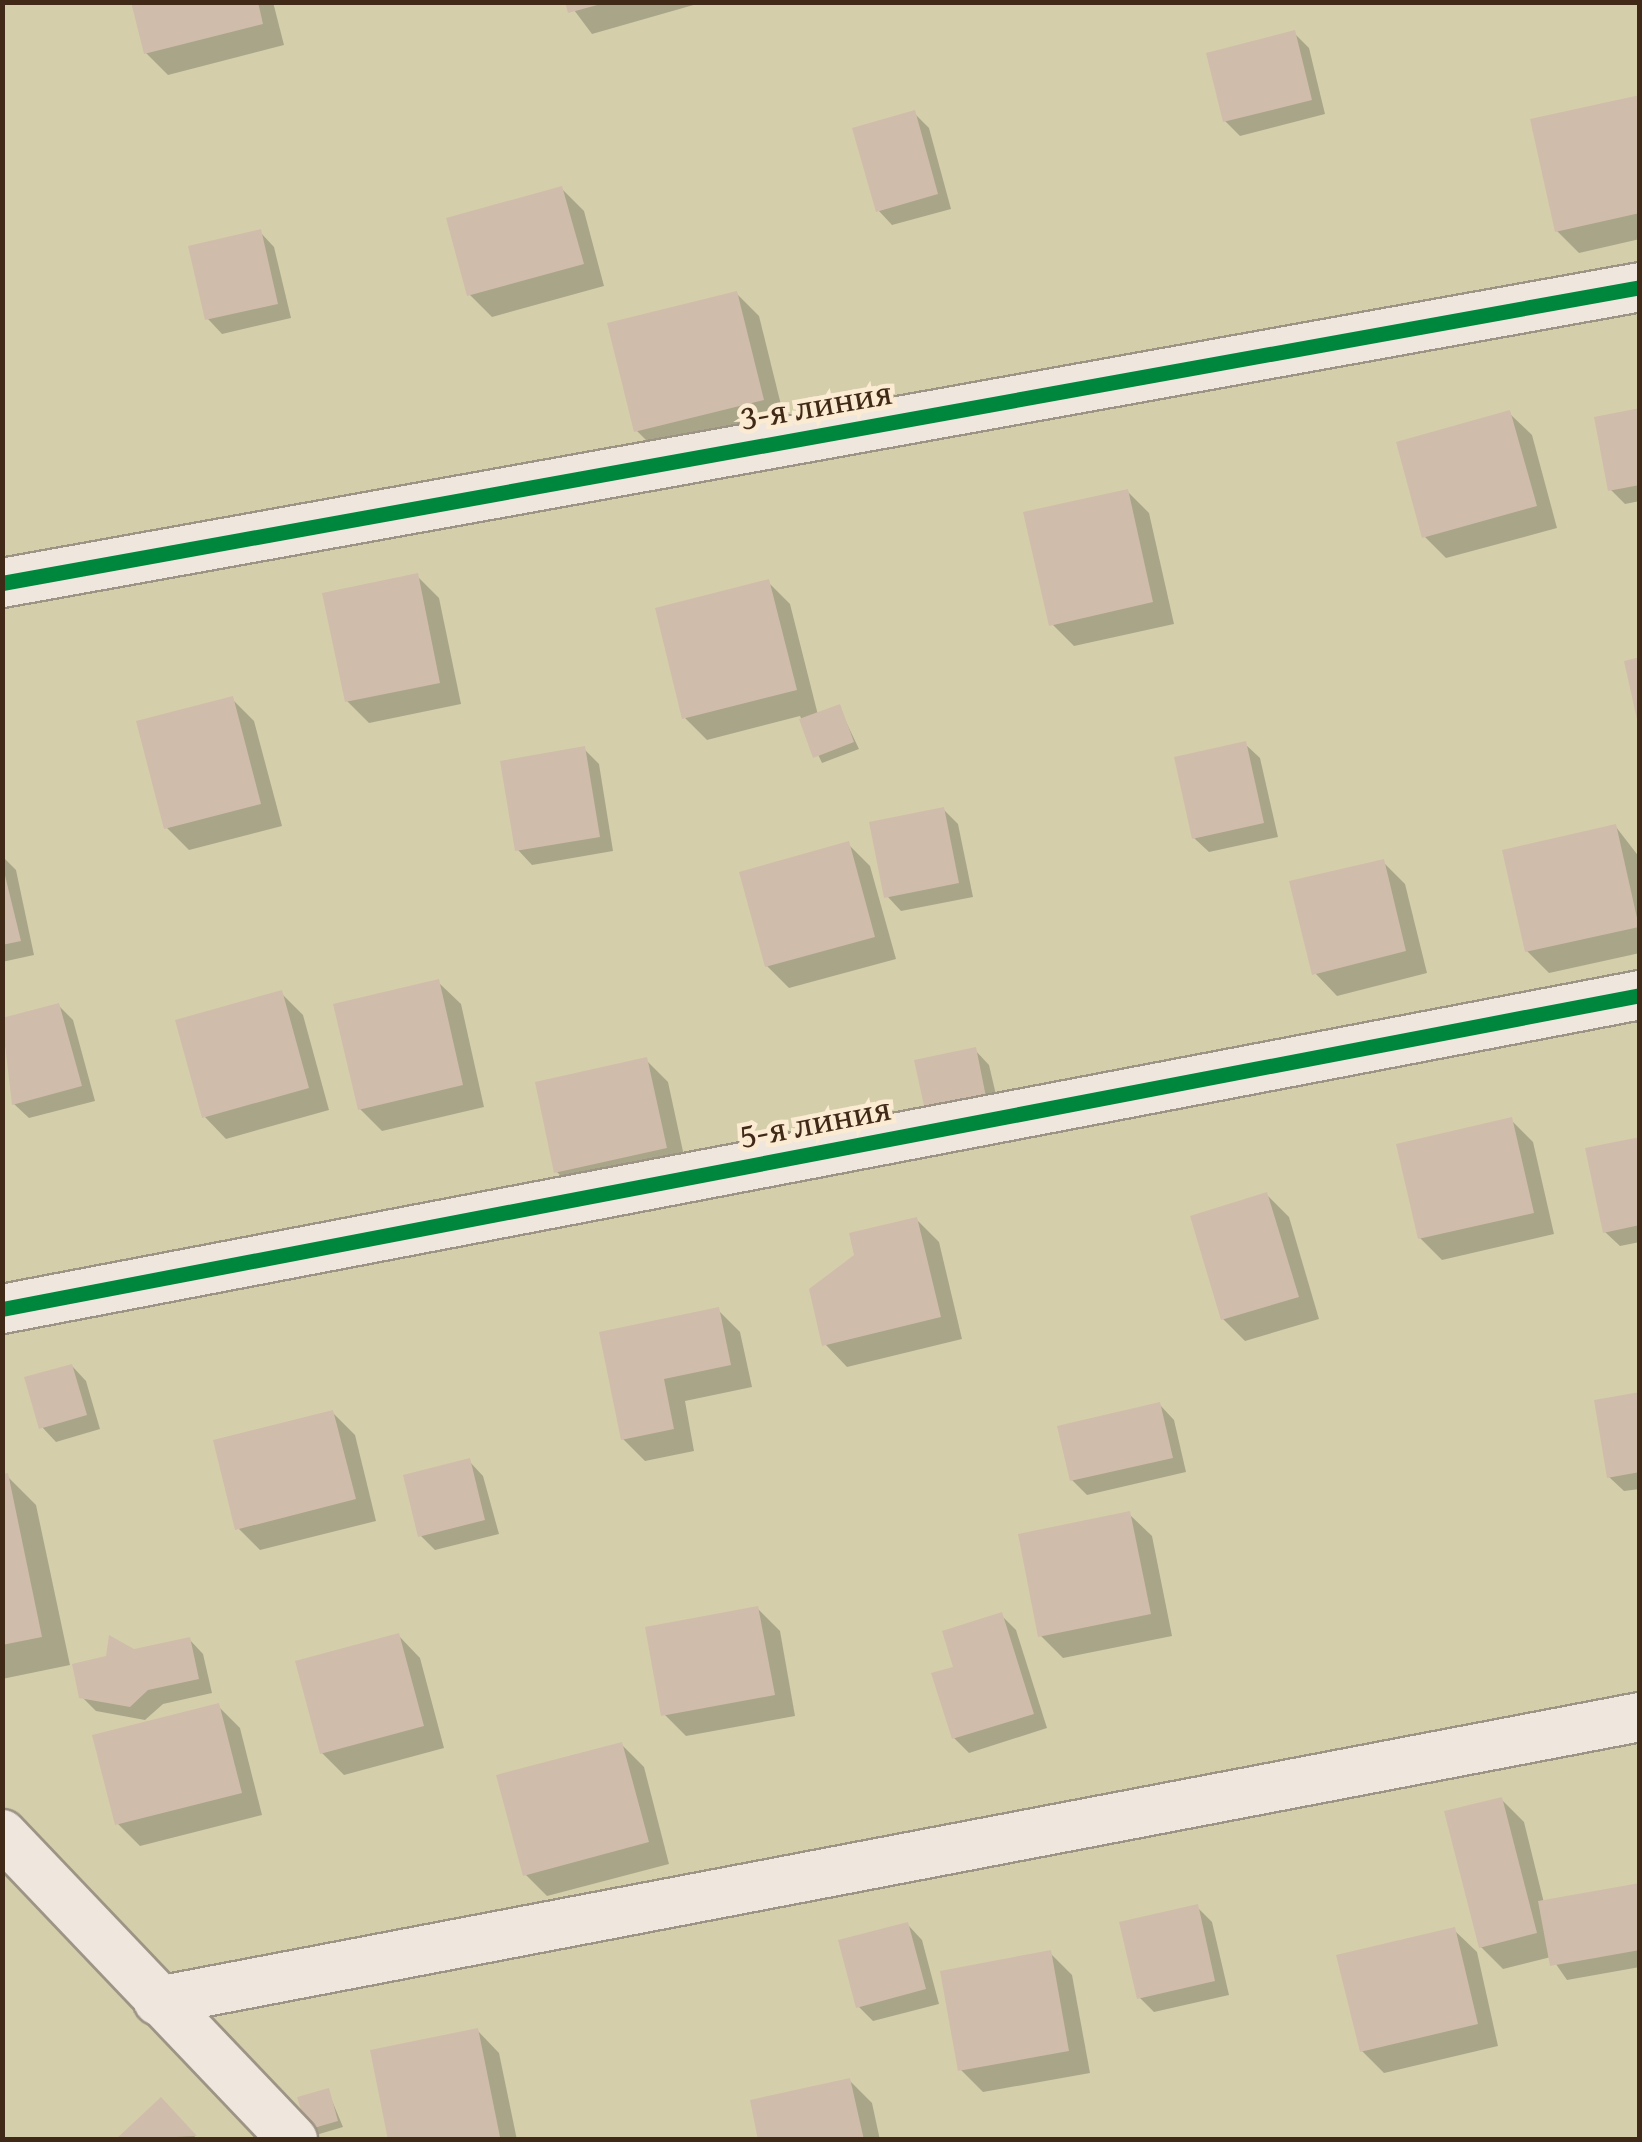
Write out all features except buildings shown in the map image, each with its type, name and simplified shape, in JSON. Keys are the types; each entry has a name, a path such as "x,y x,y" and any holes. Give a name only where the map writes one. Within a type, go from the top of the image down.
{"street":[{"name":"3-я линия","path":"2,583 1640,286"},
{"name":"5-я линия","path":"2,1309 1640,995"},
{"path":"158,2002 1640,1717"},
{"path":"2,1834 293,2140"}],"shaded area":[{"path":"3,3 1639,3 1639,2139 3,2139"}],"cycle path":[{"path":"2,583 1640,287"},
{"path":"2,1309 1640,995"}]}
